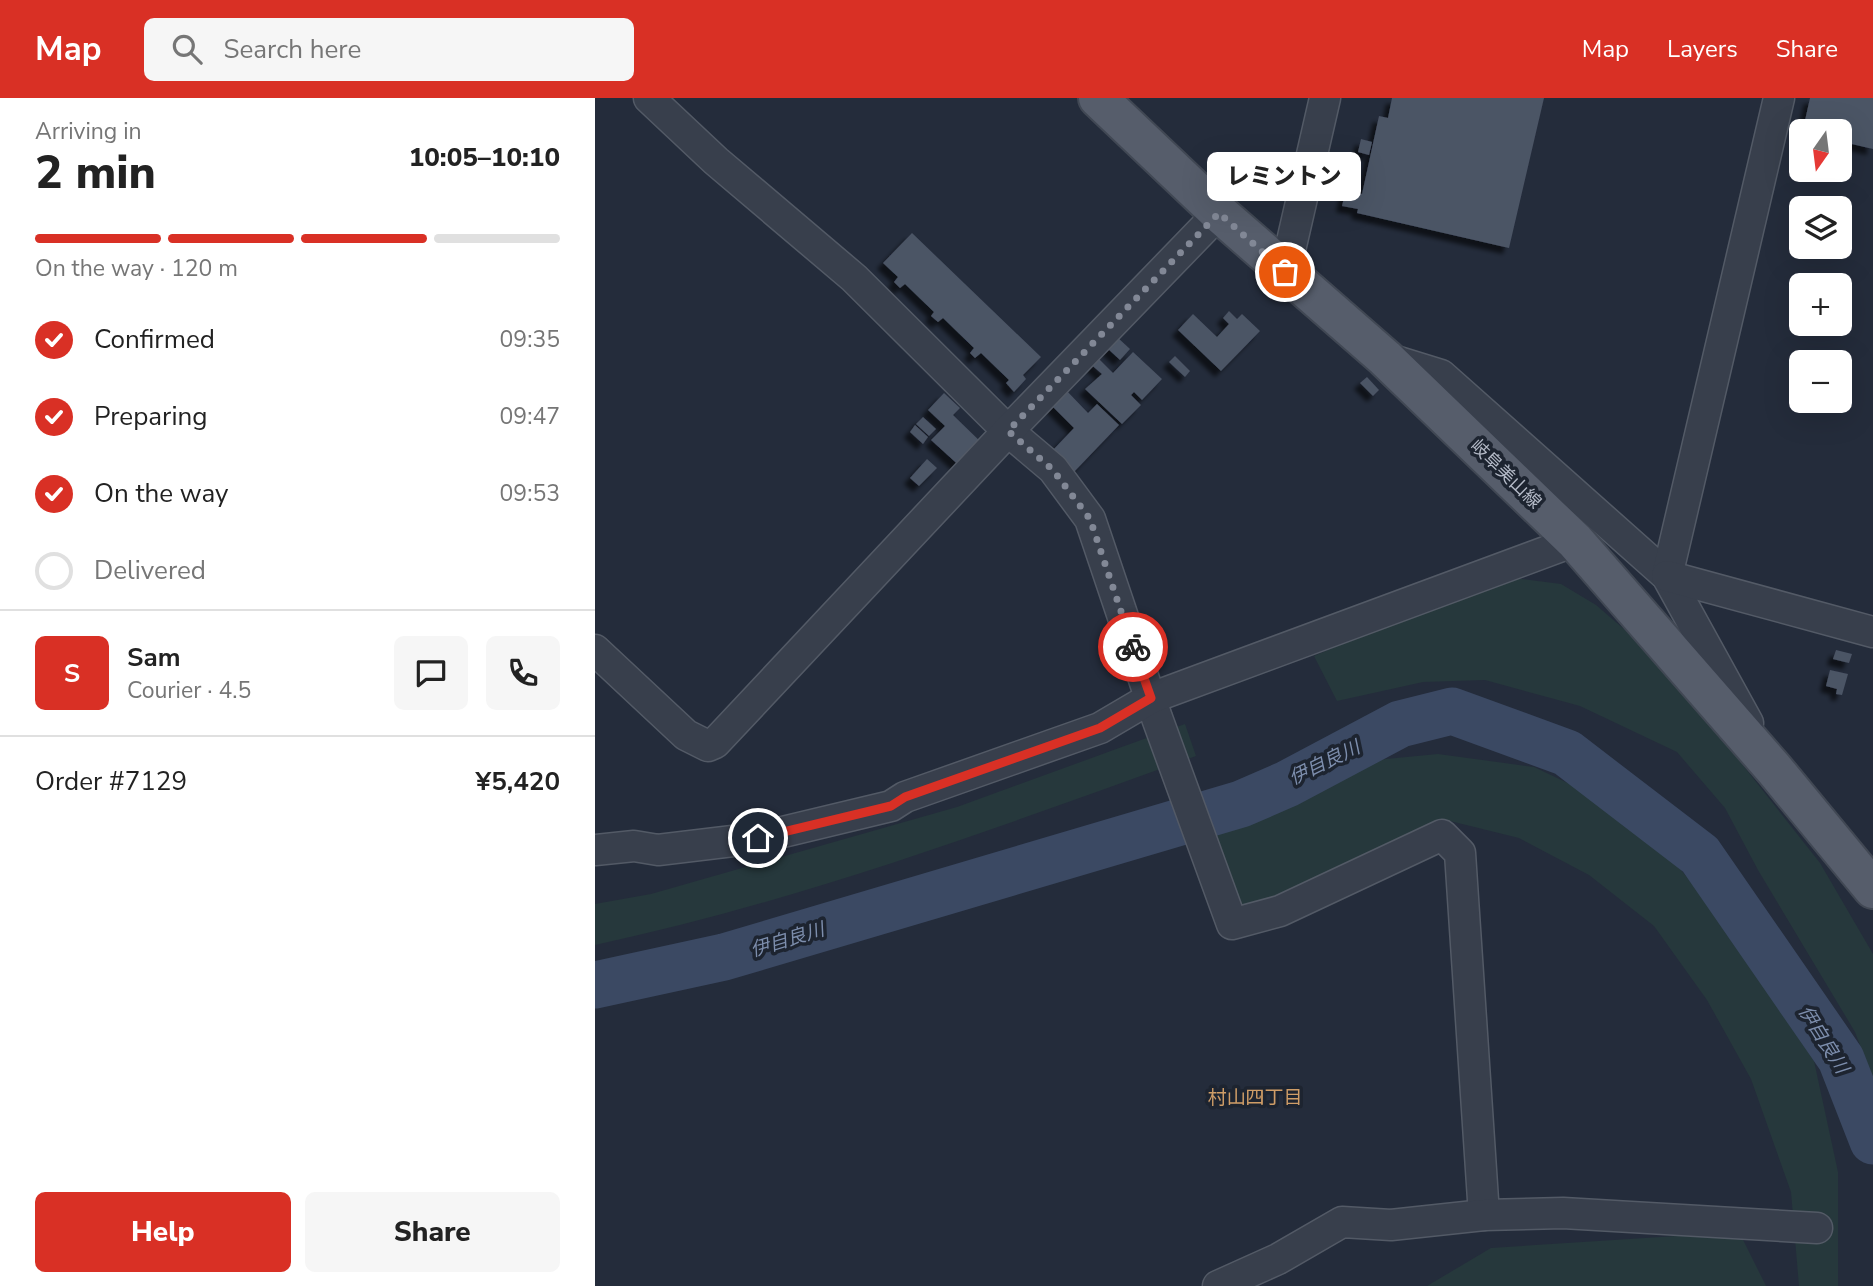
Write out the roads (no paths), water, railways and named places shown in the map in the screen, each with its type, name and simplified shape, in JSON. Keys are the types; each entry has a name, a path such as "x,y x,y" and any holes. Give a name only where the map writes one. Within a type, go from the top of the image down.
{"main road":[{"name":"岐阜美山線","path":"1098,98 1219,213 1385,358 1575,541 1774,769 1873,889"}],"street":[{"path":"649,98 716,161 853,278 1008,431 1053,470 1090,519 1154,708 1232,924 1280,911 1442,835 1460,853 1484,1215"},
{"path":"1285,272 1325,98"},
{"path":"1667,576 1779,98"},
{"path":"595,650 686,735 708,746 715,743 1008,431 1219,213"},
{"path":"1385,358 1441,374 1667,576 1774,769"},
{"path":"595,850 634,846 658,850 758,838 891,806 905,797 1154,708 1575,541"},
{"path":"1667,576 1873,632"},
{"path":"1217,1286 1278,1259 1342,1222 1391,1225 1484,1215 1563,1213 1817,1228"}],"waterway":[{"name":"伊自良川","path":"595,985 724,957 1241,804 1287,784 1400,724 1452,711 1567,753 1700,855 1841,1059 1873,1141"}],"place":[{"name":"レミントン","path":"1285,272"}],"district":[{"name":"村山四丁目","path":"1255,1097"}]}
